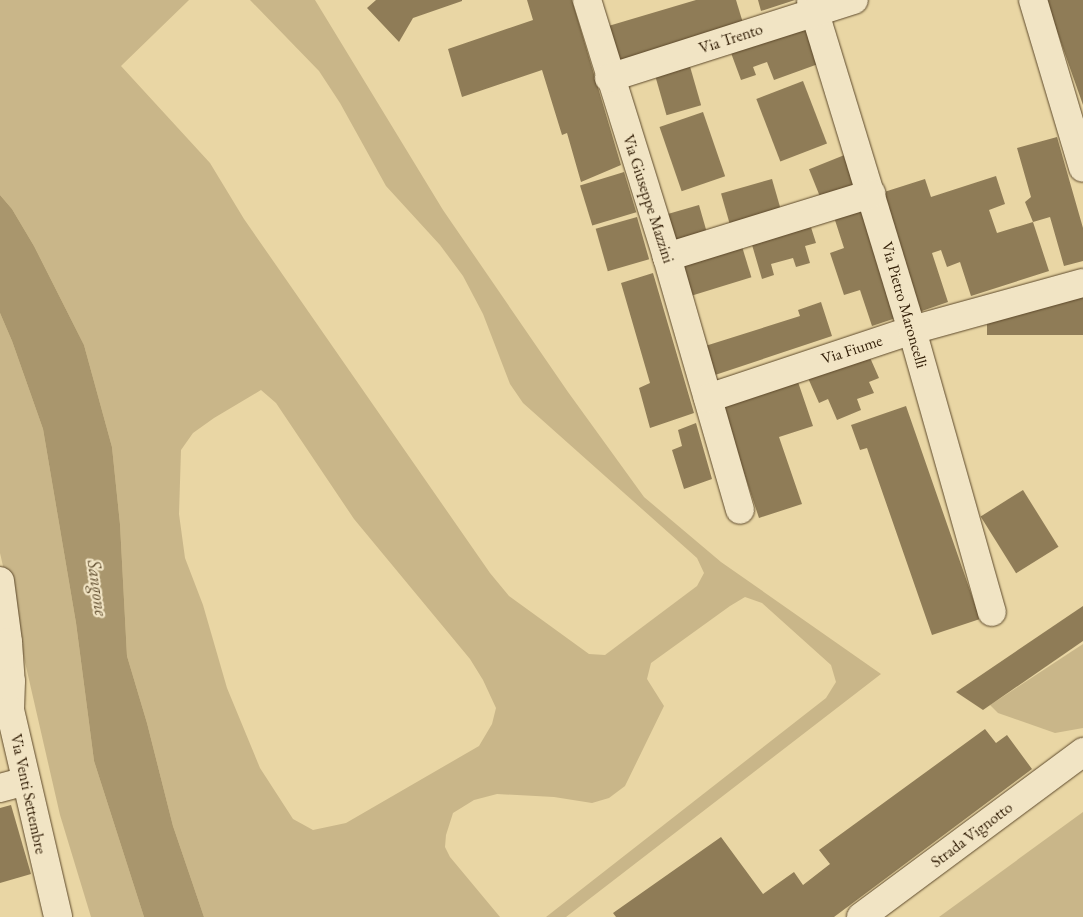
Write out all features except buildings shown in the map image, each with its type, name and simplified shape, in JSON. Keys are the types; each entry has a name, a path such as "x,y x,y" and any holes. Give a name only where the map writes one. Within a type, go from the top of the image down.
{"street":[{"name":"Via Giuseppe Mazzini","path":"587,0 609,78 667,257 740,510"},
{"name":"Via Trento","path":"609,78 813,6 854,0"},
{"path":"1033,0 1083,168"},
{"name":"Via Pietro Maroncelli","path":"813,6 912,330 992,612"},
{"path":"667,257 871,194"},
{"name":"Via Fiume","path":"708,398 912,330 1083,283"},
{"name":"Via Venti Settembre","path":"0,580 11,681 10,710 13,785 58,917"},
{"name":"Strada Vignotto","path":"860,917 1083,752"}],"shaded area":[{"path":"0,0 189,0 121,66 210,163 244,219 490,573 509,596 589,654 605,655 697,586 704,573 697,558 523,403 510,384 483,314 463,276 440,245 386,186 340,103 319,71 250,0 315,0 443,210 568,392 644,497 721,562 881,674 566,917 546,917 826,698 836,682 831,665 762,603 745,597 651,663 647,679 664,706 625,786 609,798 592,803 554,797 497,794 474,800 453,813 446,835 445,847 450,857 500,917 204,917 173,826 147,723 127,656 120,524 112,447 84,345 34,246 12,209 0,195","holes":["261,390 276,403 354,519 470,659 483,680 496,708 492,724 479,746 346,823 313,830 293,819 260,768 227,688 203,605 185,558 179,514 181,450 193,433"]},
{"path":"0,313 12,341 43,429 76,623 94,761 144,917 91,917 60,815 0,553"},
{"path":"1083,644 1083,728 1055,733 998,713 990,705"},
{"path":"1083,812 1083,917 939,917"}],"water":[{"name":"Sangone","path":"0,195 12,209 34,246 84,345 112,447 120,524 127,656 147,723 173,826 204,917 144,917 94,761 76,623 43,429 12,341 0,313"}]}
